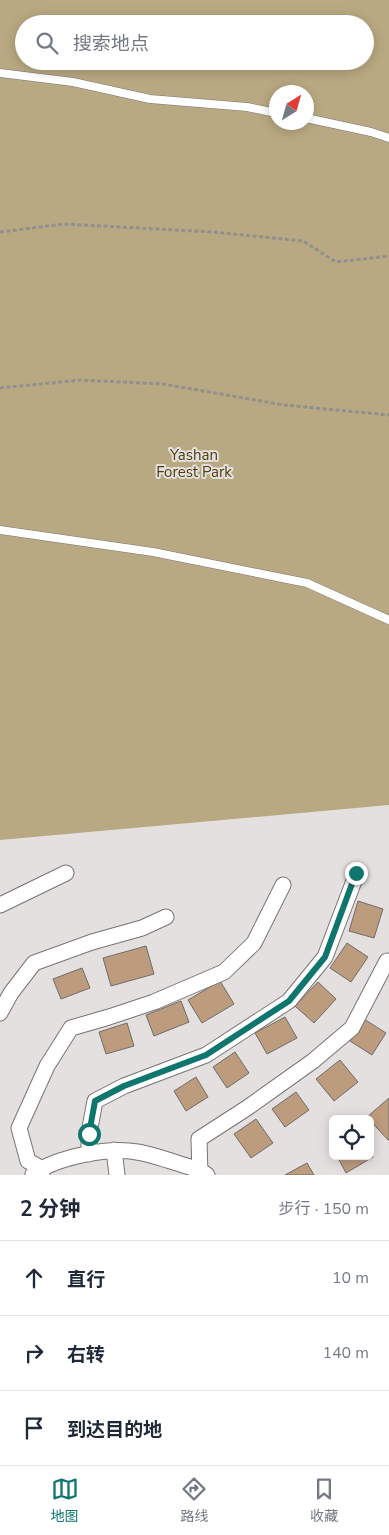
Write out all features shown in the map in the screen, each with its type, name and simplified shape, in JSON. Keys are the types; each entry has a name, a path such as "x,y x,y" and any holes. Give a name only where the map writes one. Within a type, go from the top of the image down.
{"street":[{"path":"0,905 66,873"},
{"path":"89,1154 89,1134 95,1101 124,1086 206,1055 289,1001 325,957 356,873"},
{"path":"283,885 254,943 224,972 154,1002 71,1028 46,1066 19,1128 28,1161 39,1173 64,1159 114,1150 137,1152 202,1173 199,1138 247,1108 313,1062 352,1028 387,961"},
{"path":"0,1013 11,992 34,963 92,942 142,928 166,918"},
{"path":"114,1150 117,1175"}],"lane":[{"path":"0,73 73,82 150,99 247,107 269,112"},
{"path":"314,120 371,132 389,138"},
{"path":"0,530 153,552 307,583 389,620"}],"path":[{"path":"0,232 64,224 213,232 302,241 336,262 389,256"},
{"path":"0,388 82,380 163,384 284,405 389,415"}],"green space":[{"name":"Yashan Forest Park","path":"0,0 389,0 389,805 0,840"}],"building":[{"path":"358,901 383,909 374,938 349,931"},
{"path":"347,943 368,957 351,982 330,968"},
{"path":"146,946 154,974 111,986 103,958"},
{"path":"82,968 90,988 61,999 53,979"},
{"path":"220,981 234,1004 202,1023 188,1000"},
{"path":"318,982 336,999 314,1023 295,1006"},
{"path":"181,1001 189,1022 154,1036 146,1015"},
{"path":"285,1017 297,1038 267,1054 255,1033"},
{"path":"364,1019 386,1033 372,1055 350,1041"},
{"path":"127,1023 134,1046 106,1054 99,1032"},
{"path":"235,1052 249,1073 227,1088 213,1067"},
{"path":"340,1060 358,1082 334,1101 316,1079"},
{"path":"196,1077 208,1097 186,1111 174,1091"},
{"path":"296,1092 309,1110 285,1127 272,1109"},
{"path":"389,1098 389,1140 374,1125 374,1115 369,1115"},
{"path":"256,1119 273,1143 251,1158 234,1134"},
{"path":"339,1160 368,1160 346,1173"},
{"path":"307,1163 314,1175 285,1175"}],"route":[{"path":"89,1134 95,1101 124,1086 206,1055 289,1001 325,957 356,873"}]}
